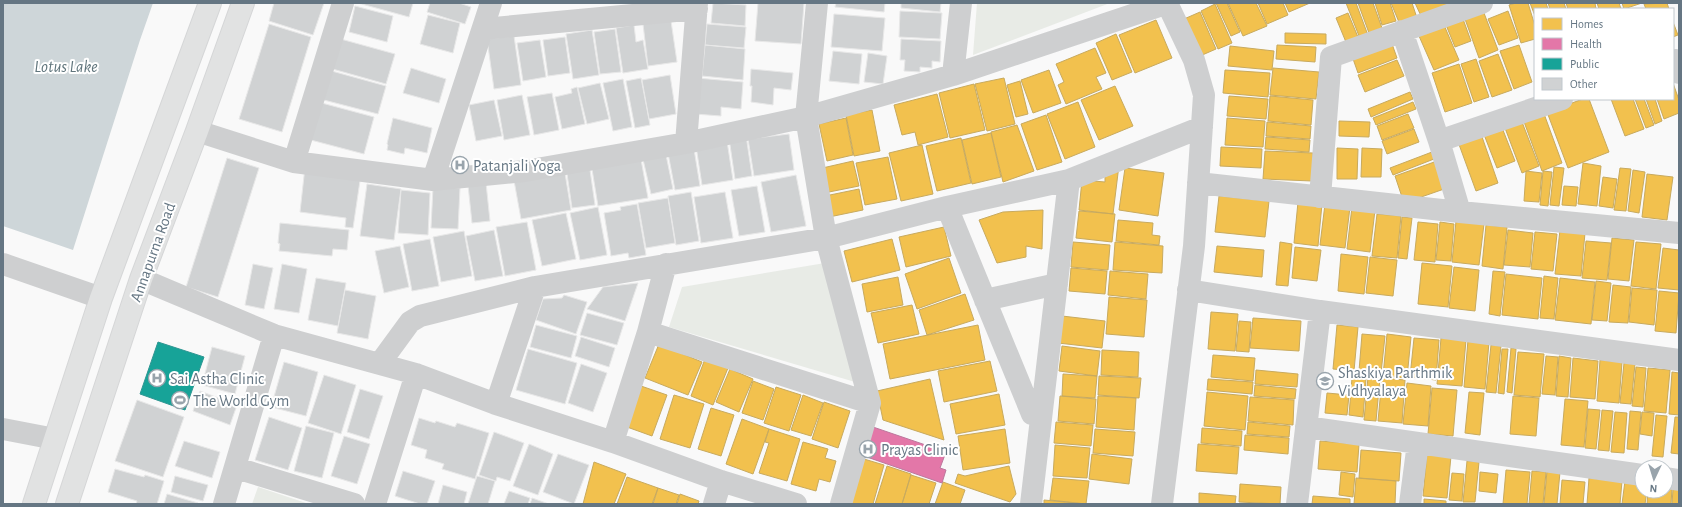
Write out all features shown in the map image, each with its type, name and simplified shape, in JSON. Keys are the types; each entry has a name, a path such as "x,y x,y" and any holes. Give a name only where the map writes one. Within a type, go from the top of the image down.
{"main road":[{"name":"Annapurna Road","path":"34,504 101,298 210,3"},
{"name":"Annapurna Road","path":"67,504 141,279 197,131 243,3"}],"street":[{"path":"294,162 343,3"},
{"path":"433,180 491,3"},
{"path":"817,3 806,118 826,238 870,403 841,504"},
{"path":"953,75 961,3"},
{"path":"197,131 294,162 433,180 525,172 686,143 806,118 953,75 1168,3 1194,60 1204,95 1194,246 1162,504"},
{"path":"1320,197 1331,56 1482,3"},
{"path":"483,29 697,6 686,143"},
{"path":"1402,31 1439,141 1460,212"},
{"path":"1439,141 1559,100"},
{"path":"380,363 410,322 420,316 534,287 826,238 947,207 1069,180 1202,127"},
{"path":"1031,504 1069,180"},
{"path":"1198,183 1460,212 1679,233"},
{"path":"947,207 1032,414 1042,416"},
{"path":"3,264 101,298"},
{"path":"613,442 648,332 666,264"},
{"path":"141,279 274,336 380,363 416,374 496,404 613,442 721,481 796,504"},
{"path":"985,300 1057,284"},
{"path":"496,404 534,287"},
{"path":"1188,290 1320,311 1679,360"},
{"path":"1297,504 1320,311"},
{"path":"648,332 870,403"},
{"path":"224,504 236,468 274,336"},
{"path":"375,504 416,374"},
{"path":"1306,427 1634,474"},
{"path":"3,429 55,439"},
{"path":"1410,504 1418,443"},
{"path":"236,468 354,504"},
{"path":"714,504 721,481"}],"shaded area":[{"path":"977,3 1110,3 973,55"},
{"path":"825,263 855,382 669,327 682,287"},
{"path":"258,487 309,504 252,504"}],"water":[{"name":"Lotus Lake","path":"3,3 153,3 73,250 3,226"}],"building: Homes":[{"path":"1216,3 1227,3 1240,32 1231,36"},
{"path":"1228,3 1256,3 1267,26 1243,36"},
{"path":"1258,3 1283,3 1288,15 1267,24"},
{"path":"1285,3 1310,3 1289,12"},
{"path":"1346,3 1356,3 1369,38 1361,41"},
{"path":"1358,3 1373,3 1382,28 1369,33"},
{"path":"1375,3 1390,3 1396,21 1382,25"},
{"path":"1391,3 1412,3 1418,21 1401,27"},
{"path":"1415,3 1447,3 1449,7 1422,18"},
{"path":"1516,3 1528,3 1534,23 1534,39 1521,43 1509,5"},
{"path":"1530,3 1546,3 1548,8 1534,8 1534,13"},
{"path":"1548,3 1564,3 1566,8 1550,8"},
{"path":"1566,3 1595,3 1596,8 1568,8"},
{"path":"1597,3 1619,3 1621,8 1599,8"},
{"path":"1622,3 1642,3 1627,8 1624,8"},
{"path":"1667,3 1669,8 1646,8 1644,4"},
{"path":"1215,4 1232,43 1218,49 1201,11"},
{"path":"1508,11 1518,38 1499,45 1488,19"},
{"path":"1200,12 1216,49 1200,56 1184,19"},
{"path":"1348,13 1360,42 1348,47 1336,18"},
{"path":"1484,13 1498,50 1479,58 1465,19"},
{"path":"1463,19 1471,41 1455,47 1446,25"},
{"path":"1156,20 1172,58 1135,73 1119,35"},
{"path":"1444,25 1459,60 1434,70 1419,36"},
{"path":"1674,25 1678,35 1674,37"},
{"path":"1285,33 1326,34 1326,44 1285,43"},
{"path":"1116,34 1132,72 1112,80 1096,43"},
{"path":"1391,41 1397,58 1358,73 1352,56"},
{"path":"1277,45 1316,47 1315,62 1276,59"},
{"path":"1519,45 1532,82 1514,89 1500,51"},
{"path":"1230,46 1274,51 1272,70 1228,66"},
{"path":"1095,48 1106,73 1096,77 1102,89 1066,104 1058,85 1064,82 1056,64"},
{"path":"1498,54 1512,90 1492,97 1479,61"},
{"path":"1476,59 1489,97 1474,102 1461,64"},
{"path":"1397,60 1404,76 1365,92 1358,75"},
{"path":"1459,64 1472,103 1445,112 1432,73"},
{"path":"1273,68 1319,72 1316,99 1270,95"},
{"path":"1049,70 1061,103 1033,113 1021,80"},
{"path":"1225,70 1270,73 1268,97 1223,93"},
{"path":"1004,78 1015,124 987,131 975,84"},
{"path":"1020,81 1028,114 1016,117 1007,85"},
{"path":"974,84 985,130 950,138 939,93"},
{"path":"1115,86 1133,126 1099,140 1081,100"},
{"path":"1674,86 1679,100 1679,113 1664,119 1657,100 1674,100"},
{"path":"1410,92 1413,99 1371,117 1368,109"},
{"path":"937,94 948,137 918,145 915,132 902,135 894,105"},
{"path":"1229,96 1268,99 1266,119 1227,116"},
{"path":"1270,96 1313,100 1311,125 1268,121"},
{"path":"1580,100 1589,100 1609,152 1568,168 1547,112"},
{"path":"1611,100 1633,100 1644,129 1625,136"},
{"path":"1635,100 1644,100 1654,125 1646,128"},
{"path":"1646,100 1655,100 1662,121 1655,124"},
{"path":"1078,102 1095,147 1065,159 1047,114"},
{"path":"1413,102 1416,109 1376,125 1373,118"},
{"path":"872,110 880,151 854,156 846,115"},
{"path":"1543,111 1562,163 1542,171 1523,119"},
{"path":"1408,114 1414,128 1382,140 1377,126"},
{"path":"1046,115 1062,162 1037,170 1021,124"},
{"path":"846,118 853,155 827,161 819,124"},
{"path":"1227,118 1265,121 1263,147 1225,145"},
{"path":"1339,121 1370,122 1369,137 1339,136"},
{"path":"1267,122 1311,126 1310,139 1266,136"},
{"path":"1522,122 1539,166 1522,173 1505,128"},
{"path":"1017,125 1034,171 1003,182 991,132"},
{"path":"1501,125 1515,161 1497,168 1483,132"},
{"path":"1414,129 1419,142 1387,154 1382,141"},
{"path":"1480,131 1498,183 1476,191 1457,139"},
{"path":"991,133 1001,177 972,184 962,140"},
{"path":"1266,137 1310,140 1309,152 1265,149"},
{"path":"961,138 971,183 937,191 926,146"},
{"path":"922,145 933,194 901,201 889,153"},
{"path":"1221,147 1262,149 1261,168 1220,166"},
{"path":"1337,148 1358,149 1357,179 1337,179"},
{"path":"1362,148 1382,149 1381,177 1361,177"},
{"path":"1265,151 1313,153 1312,181 1263,179"},
{"path":"1432,152 1434,159 1393,175 1390,168"},
{"path":"888,157 897,199 865,205 856,163"},
{"path":"853,161 859,186 824,193 818,169"},
{"path":"1437,161 1447,188 1404,203 1395,176"},
{"path":"1583,163 1601,166 1597,206 1578,204"},
{"path":"1119,165 1113,214 1079,210 1082,180 1105,182 1105,172"},
{"path":"1554,167 1564,168 1559,206 1550,205"},
{"path":"1125,168 1164,173 1158,216 1119,210"},
{"path":"1620,168 1631,169 1626,211 1614,210"},
{"path":"1633,170 1645,172 1639,213 1628,211"},
{"path":"1526,171 1542,173 1539,202 1524,201"},
{"path":"1543,171 1552,172 1548,206 1540,205"},
{"path":"1647,174 1673,177 1667,220 1642,217"},
{"path":"1603,177 1617,179 1613,208 1599,206"},
{"path":"1564,186 1578,187 1576,206 1562,205"},
{"path":"859,189 863,210 829,217 825,196"},
{"path":"1219,196 1269,201 1265,237 1215,232"},
{"path":"1298,202 1322,204 1318,246 1294,243"},
{"path":"1325,204 1350,207 1345,248 1320,245"},
{"path":"1352,207 1375,210 1370,252 1347,249"},
{"path":"1043,210 1042,249 1026,246 1026,257 997,263 979,220 1003,212"},
{"path":"1079,211 1115,214 1112,242 1076,238"},
{"path":"1377,214 1401,216 1397,258 1372,256"},
{"path":"1402,217 1412,218 1407,259 1398,258"},
{"path":"1118,220 1153,223 1152,235 1160,236 1159,245 1116,241"},
{"path":"1456,221 1484,224 1479,265 1452,262"},
{"path":"1418,222 1438,224 1435,262 1414,260"},
{"path":"1440,222 1454,224 1451,261 1436,260"},
{"path":"1486,225 1507,227 1503,269 1482,266"},
{"path":"944,227 951,256 906,267 899,237"},
{"path":"1508,230 1533,233 1530,267 1504,265"},
{"path":"1560,230 1585,233 1581,276 1555,274"},
{"path":"1535,232 1557,234 1553,271 1531,269"},
{"path":"1612,238 1634,240 1629,281 1608,279"},
{"path":"892,239 900,270 852,282 844,251"},
{"path":"1586,241 1611,243 1607,280 1582,278"},
{"path":"1073,242 1110,245 1108,270 1071,267"},
{"path":"1115,242 1163,246 1162,273 1113,270"},
{"path":"1280,242 1292,244 1288,286 1276,285"},
{"path":"1636,242 1661,244 1656,289 1631,286"},
{"path":"1217,246 1264,250 1262,277 1214,272"},
{"path":"1295,247 1321,250 1317,281 1292,278"},
{"path":"1663,248 1679,250 1679,290 1658,288"},
{"path":"1341,254 1368,257 1364,294 1338,291"},
{"path":"1370,257 1397,260 1393,296 1366,293"},
{"path":"949,258 961,293 917,309 905,274"},
{"path":"1422,263 1452,266 1448,307 1418,304"},
{"path":"1454,267 1479,270 1475,311 1449,308"},
{"path":"1071,268 1107,271 1105,294 1069,291"},
{"path":"1110,271 1148,274 1146,299 1108,295"},
{"path":"1493,271 1505,272 1500,316 1489,314"},
{"path":"1506,274 1542,278 1538,319 1502,315"},
{"path":"1544,276 1558,278 1554,319 1540,318"},
{"path":"898,277 903,305 867,312 862,284"},
{"path":"1560,278 1595,282 1591,324 1555,320"},
{"path":"1596,281 1611,283 1607,321 1592,320"},
{"path":"1613,285 1631,287 1628,323 1609,322"},
{"path":"1632,288 1657,290 1654,325 1629,322"},
{"path":"1659,291 1679,293 1676,333 1655,331"},
{"path":"965,294 974,320 927,335 919,310"},
{"path":"1109,297 1147,300 1144,337 1106,334"},
{"path":"912,305 919,334 878,343 871,313"},
{"path":"1211,312 1238,314 1235,351 1208,349"},
{"path":"1062,316 1105,321 1102,348 1058,343"},
{"path":"1253,318 1301,321 1299,351 1250,348"},
{"path":"1239,321 1251,322 1249,352 1236,351"},
{"path":"978,325 985,360 890,379 883,344"},
{"path":"1337,325 1358,327 1354,371 1333,369"},
{"path":"1362,334 1385,336 1381,373 1359,371"},
{"path":"1387,334 1411,337 1407,378 1383,376"},
{"path":"1414,338 1439,340 1436,380 1410,377"},
{"path":"1441,338 1466,340 1462,386 1437,384"},
{"path":"1468,340 1489,342 1485,389 1464,387"},
{"path":"659,344 702,362 688,395 645,378"},
{"path":"1491,345 1501,346 1496,393 1486,392"},
{"path":"1062,346 1100,351 1097,376 1059,371"},
{"path":"1511,348 1516,349 1512,393 1507,392"},
{"path":"1502,349 1508,349 1504,394 1498,393"},
{"path":"1102,350 1139,352 1138,377 1101,375"},
{"path":"1518,352 1544,354 1540,397 1514,395"},
{"path":"1213,355 1255,358 1253,381 1211,377"},
{"path":"1546,356 1558,357 1555,395 1542,394"},
{"path":"1559,356 1571,358 1568,397 1556,396"},
{"path":"1573,358 1598,361 1595,399 1570,397"},
{"path":"705,359 728,368 713,405 691,396"},
{"path":"1600,360 1622,362 1619,403 1597,401"},
{"path":"990,361 997,391 944,402 938,371"},
{"path":"1624,363 1635,364 1631,404 1620,403"},
{"path":"1636,367 1646,368 1643,407 1632,406"},
{"path":"1648,368 1670,370 1666,413 1644,411"},
{"path":"730,369 753,379 739,412 716,402"},
{"path":"1256,370 1298,374 1297,387 1255,384"},
{"path":"1672,372 1679,373 1679,415 1669,414"},
{"path":"1063,374 1097,376 1095,398 1062,396"},
{"path":"1099,376 1141,378 1139,398 1098,395"},
{"path":"1368,377 1380,378 1376,421 1364,420"},
{"path":"1352,378 1366,379 1363,417 1349,415"},
{"path":"1382,378 1405,380 1402,423 1378,421"},
{"path":"930,379 944,440 883,420 877,391"},
{"path":"1208,379 1253,382 1252,394 1207,390"},
{"path":"753,381 774,389 763,420 742,413"},
{"path":"1407,383 1431,386 1428,426 1403,424"},
{"path":"1255,385 1296,389 1295,399 1254,396"},
{"path":"641,386 667,395 652,436 627,427"},
{"path":"776,387 801,395 789,431 764,423"},
{"path":"1432,388 1457,390 1453,436 1428,434"},
{"path":"1207,392 1248,396 1245,430 1204,426"},
{"path":"1469,392 1484,393 1480,435 1465,433"},
{"path":"1327,393 1349,395 1347,415 1325,413"},
{"path":"999,394 1005,425 956,434 950,404"},
{"path":"674,395 704,404 690,448 660,439"},
{"path":"803,395 823,403 811,436 791,430"},
{"path":"1060,396 1096,399 1094,424 1058,421"},
{"path":"1098,396 1136,398 1134,430 1096,427"},
{"path":"1513,396 1539,398 1536,436 1510,434"},
{"path":"1250,397 1294,400 1293,425 1248,421"},
{"path":"1565,399 1588,401 1584,447 1561,445"},
{"path":"824,402 850,411 838,448 812,439"},
{"path":"711,408 734,415 721,456 698,449"},
{"path":"1588,409 1600,410 1596,449 1585,448"},
{"path":"1602,410 1613,411 1609,451 1598,450"},
{"path":"1630,411 1641,412 1638,450 1627,449"},
{"path":"1615,412 1627,413 1624,453 1611,452"},
{"path":"1642,412 1654,413 1652,436 1640,434"},
{"path":"1656,415 1667,416 1663,457 1652,456"},
{"path":"1675,417 1679,417 1679,454 1671,453"},
{"path":"742,419 769,429 753,474 726,464"},
{"path":"1056,422 1093,425 1091,446 1054,443"},
{"path":"1248,422 1290,426 1289,437 1247,434"},
{"path":"1202,428 1242,431 1241,446 1201,443"},
{"path":"769,429 800,439 787,481 759,473 769,443 765,442"},
{"path":"1005,429 1010,463 963,470 958,436"},
{"path":"1095,429 1135,432 1133,456 1093,453"},
{"path":"1245,435 1289,438 1288,454 1244,450"},
{"path":"1320,441 1359,444 1357,472 1318,469"},
{"path":"803,442 828,449 825,458 836,461 830,482 819,479 816,491 791,484"},
{"path":"1198,444 1239,447 1237,474 1196,471"},
{"path":"1055,445 1090,448 1087,478 1053,476"},
{"path":"1361,450 1401,453 1399,481 1359,478"},
{"path":"1092,454 1132,459 1129,484 1089,479"},
{"path":"1427,454 1451,456 1447,498 1423,496"},
{"path":"864,459 884,465 873,504 851,504"},
{"path":"1467,461 1479,462 1475,502 1463,502"},
{"path":"594,462 626,474 614,504 583,504"},
{"path":"887,466 911,474 902,504 875,504"},
{"path":"1009,466 1016,494 1010,502 955,483 958,474 965,476"},
{"path":"1506,470 1530,472 1527,504 1503,504"},
{"path":"1532,471 1546,472 1543,504 1529,504"},
{"path":"1547,471 1560,472 1557,504 1544,504"},
{"path":"1341,472 1355,474 1353,497 1339,495"},
{"path":"1480,472 1498,474 1496,493 1479,491"},
{"path":"1452,473 1464,474 1462,501 1449,500"},
{"path":"911,475 936,483 929,504 902,504"},
{"path":"627,477 658,488 652,504 617,504"},
{"path":"1053,478 1089,481 1086,504 1050,500"},
{"path":"1356,478 1396,481 1395,504 1354,504"},
{"path":"1589,478 1622,481 1620,504 1587,504"},
{"path":"1562,480 1585,482 1583,504 1560,504"},
{"path":"1625,481 1634,482 1634,499 1646,499 1645,504 1622,504"},
{"path":"943,482 965,490 960,504 935,504"},
{"path":"1240,484 1281,487 1280,504 1239,502"},
{"path":"658,488 679,495 676,504 653,504"},
{"path":"1674,489 1679,490 1679,504 1672,504 1672,499 1674,499"},
{"path":"1199,493 1236,496 1235,504 1199,504"},
{"path":"680,494 699,501 698,504 677,504"},
{"path":"1313,496 1350,499 1350,504 1312,504"},
{"path":"1424,499 1446,501 1446,504 1424,504"},
{"path":"1647,499 1671,499 1671,504 1647,504"},
{"path":"1044,500 1085,504 1044,504"}],"building: Health":[{"path":"873,427 946,452 940,468 946,470 942,483 864,456"}],"building: Public":[{"path":"158,342 204,357 185,410 140,394"}],"building: Other":[{"path":"274,3 324,3 313,35 269,21"},
{"path":"358,3 413,3 409,17"},
{"path":"430,3 459,3 471,7 465,24 427,12"},
{"path":"713,3 746,5 745,26 711,23"},
{"path":"758,3 804,3 801,44 755,41"},
{"path":"836,3 885,3 884,12 835,7"},
{"path":"901,3 941,3 940,12 901,8"},
{"path":"355,6 393,16 387,42 349,32"},
{"path":"900,11 942,13 940,39 899,37"},
{"path":"834,14 885,18 882,51 831,47"},
{"path":"428,15 460,23 453,53 420,44"},
{"path":"671,21 677,62 648,66 643,24"},
{"path":"269,24 311,37 282,132 239,119"},
{"path":"707,24 746,27 744,48 705,45"},
{"path":"634,25 636,42 643,40 648,69 623,73 616,28"},
{"path":"615,29 621,72 600,74 594,32"},
{"path":"592,30 599,75 573,79 566,34"},
{"path":"514,36 521,85 494,89 487,39"},
{"path":"565,37 570,73 548,76 543,40"},
{"path":"337,38 395,54 386,84 329,68"},
{"path":"901,39 941,41 940,62 932,61 932,68 920,67 920,72 904,71 905,60 900,60"},
{"path":"540,40 546,77 523,81 517,43"},
{"path":"705,45 745,49 743,80 702,76"},
{"path":"833,51 862,54 859,84 829,81"},
{"path":"868,53 887,56 883,84 864,82"},
{"path":"411,68 446,79 439,103 403,93"},
{"path":"751,69 793,73 791,90 774,88 773,105 751,102"},
{"path":"328,70 386,86 378,114 320,99"},
{"path":"670,75 676,114 649,119 642,80"},
{"path":"641,78 650,125 635,128 626,81"},
{"path":"697,78 743,82 741,109 721,107 721,116 695,114"},
{"path":"623,79 632,127 613,131 603,83"},
{"path":"600,83 609,119 587,124 578,88"},
{"path":"577,87 585,124 562,129 555,97 572,93 571,89"},
{"path":"552,93 559,130 534,135 527,97"},
{"path":"522,95 530,135 504,140 497,100"},
{"path":"494,100 502,136 476,141 469,105"},
{"path":"318,102 374,117 364,154 307,139"},
{"path":"393,118 432,128 427,153 405,148 404,154 387,150"},
{"path":"789,134 794,170 754,176 748,139"},
{"path":"746,135 752,176 735,179 729,138"},
{"path":"727,141 733,180 702,185 696,146"},
{"path":"694,149 700,186 675,190 668,153"},
{"path":"665,150 673,189 651,194 642,155"},
{"path":"640,154 648,198 598,206 591,163"},
{"path":"227,158 259,168 218,297 186,287"},
{"path":"589,163 595,205 572,208 566,167"},
{"path":"305,167 361,174 353,228 345,227 346,218 300,212"},
{"path":"564,167 571,210 521,219 513,175"},
{"path":"796,175 806,226 771,232 761,182"},
{"path":"486,183 490,221 472,223 468,185"},
{"path":"367,184 401,189 394,240 360,236"},
{"path":"757,186 765,232 739,236 731,190"},
{"path":"433,187 460,188 458,229 431,228"},
{"path":"401,190 430,193 428,235 398,233"},
{"path":"691,192 699,241 676,245 668,196"},
{"path":"725,192 733,238 701,243 694,197"},
{"path":"668,198 675,243 646,248 638,203"},
{"path":"637,204 646,255 629,258 628,253 611,256 604,213 621,210 620,207"},
{"path":"598,207 607,255 580,260 570,213"},
{"path":"566,213 576,259 542,266 532,220"},
{"path":"527,222 536,270 505,276 496,227"},
{"path":"280,223 349,230 347,250 333,249 332,256 279,251 280,244 278,243"},
{"path":"494,230 503,276 475,281 466,236"},
{"path":"464,231 472,276 441,282 433,237"},
{"path":"430,239 439,286 412,291 403,244"},
{"path":"400,246 409,287 384,293 375,251"},
{"path":"253,264 273,268 264,309 245,305"},
{"path":"282,264 307,269 299,313 274,309"},
{"path":"316,278 346,283 338,326 308,320"},
{"path":"638,283 625,321 587,309 603,287"},
{"path":"345,290 376,296 368,339 337,333"},
{"path":"564,295 587,302 576,334 536,320 543,299 562,298"},
{"path":"587,313 624,323 617,345 580,335"},
{"path":"536,325 577,336 571,358 530,347"},
{"path":"581,337 615,348 609,367 575,356"},
{"path":"212,347 245,356 235,394 202,385"},
{"path":"528,349 577,363 565,404 516,390"},
{"path":"284,362 318,372 306,416 271,407"},
{"path":"581,364 607,373 593,412 568,403"},
{"path":"324,375 356,385 341,434 308,423"},
{"path":"360,389 383,396 369,439 347,432"},
{"path":"200,391 237,405 230,425 193,411"},
{"path":"137,400 184,417 163,477 115,461"},
{"path":"269,417 302,428 288,470 255,460"},
{"path":"419,418 435,423 436,421 455,427 457,423 489,433 475,479 442,469 444,464 425,458 427,450 411,445"},
{"path":"306,426 334,433 322,478 294,471"},
{"path":"494,432 524,443 510,481 497,477 496,481 479,475"},
{"path":"344,436 370,444 357,484 331,476"},
{"path":"184,441 220,452 212,478 175,466"},
{"path":"529,444 553,454 538,495 513,486"},
{"path":"558,454 589,465 574,504 543,492"},
{"path":"115,469 144,477 145,475 164,481 157,504 136,504 137,501 108,492"},
{"path":"403,471 435,481 427,504 420,504 395,496"},
{"path":"175,476 208,485 203,501 171,492"},
{"path":"477,476 495,481 488,504 468,504"},
{"path":"443,485 467,492 464,504 438,504"},
{"path":"509,491 530,498 528,504 504,504"},
{"path":"167,494 198,503 198,504 164,504"},
{"path":"532,498 549,504 530,504"}],"place":[{"name":"Patanjali Yoga","path":"460,165"},
{"name":"Sai Astha Clinic","path":"157,378"},
{"name":"Shaskiya Parthmik Vidhyalaya","path":"1325,381"},
{"name":"The World Gym","path":"180,400"},
{"name":"Prayas Clinic","path":"868,449"}]}
